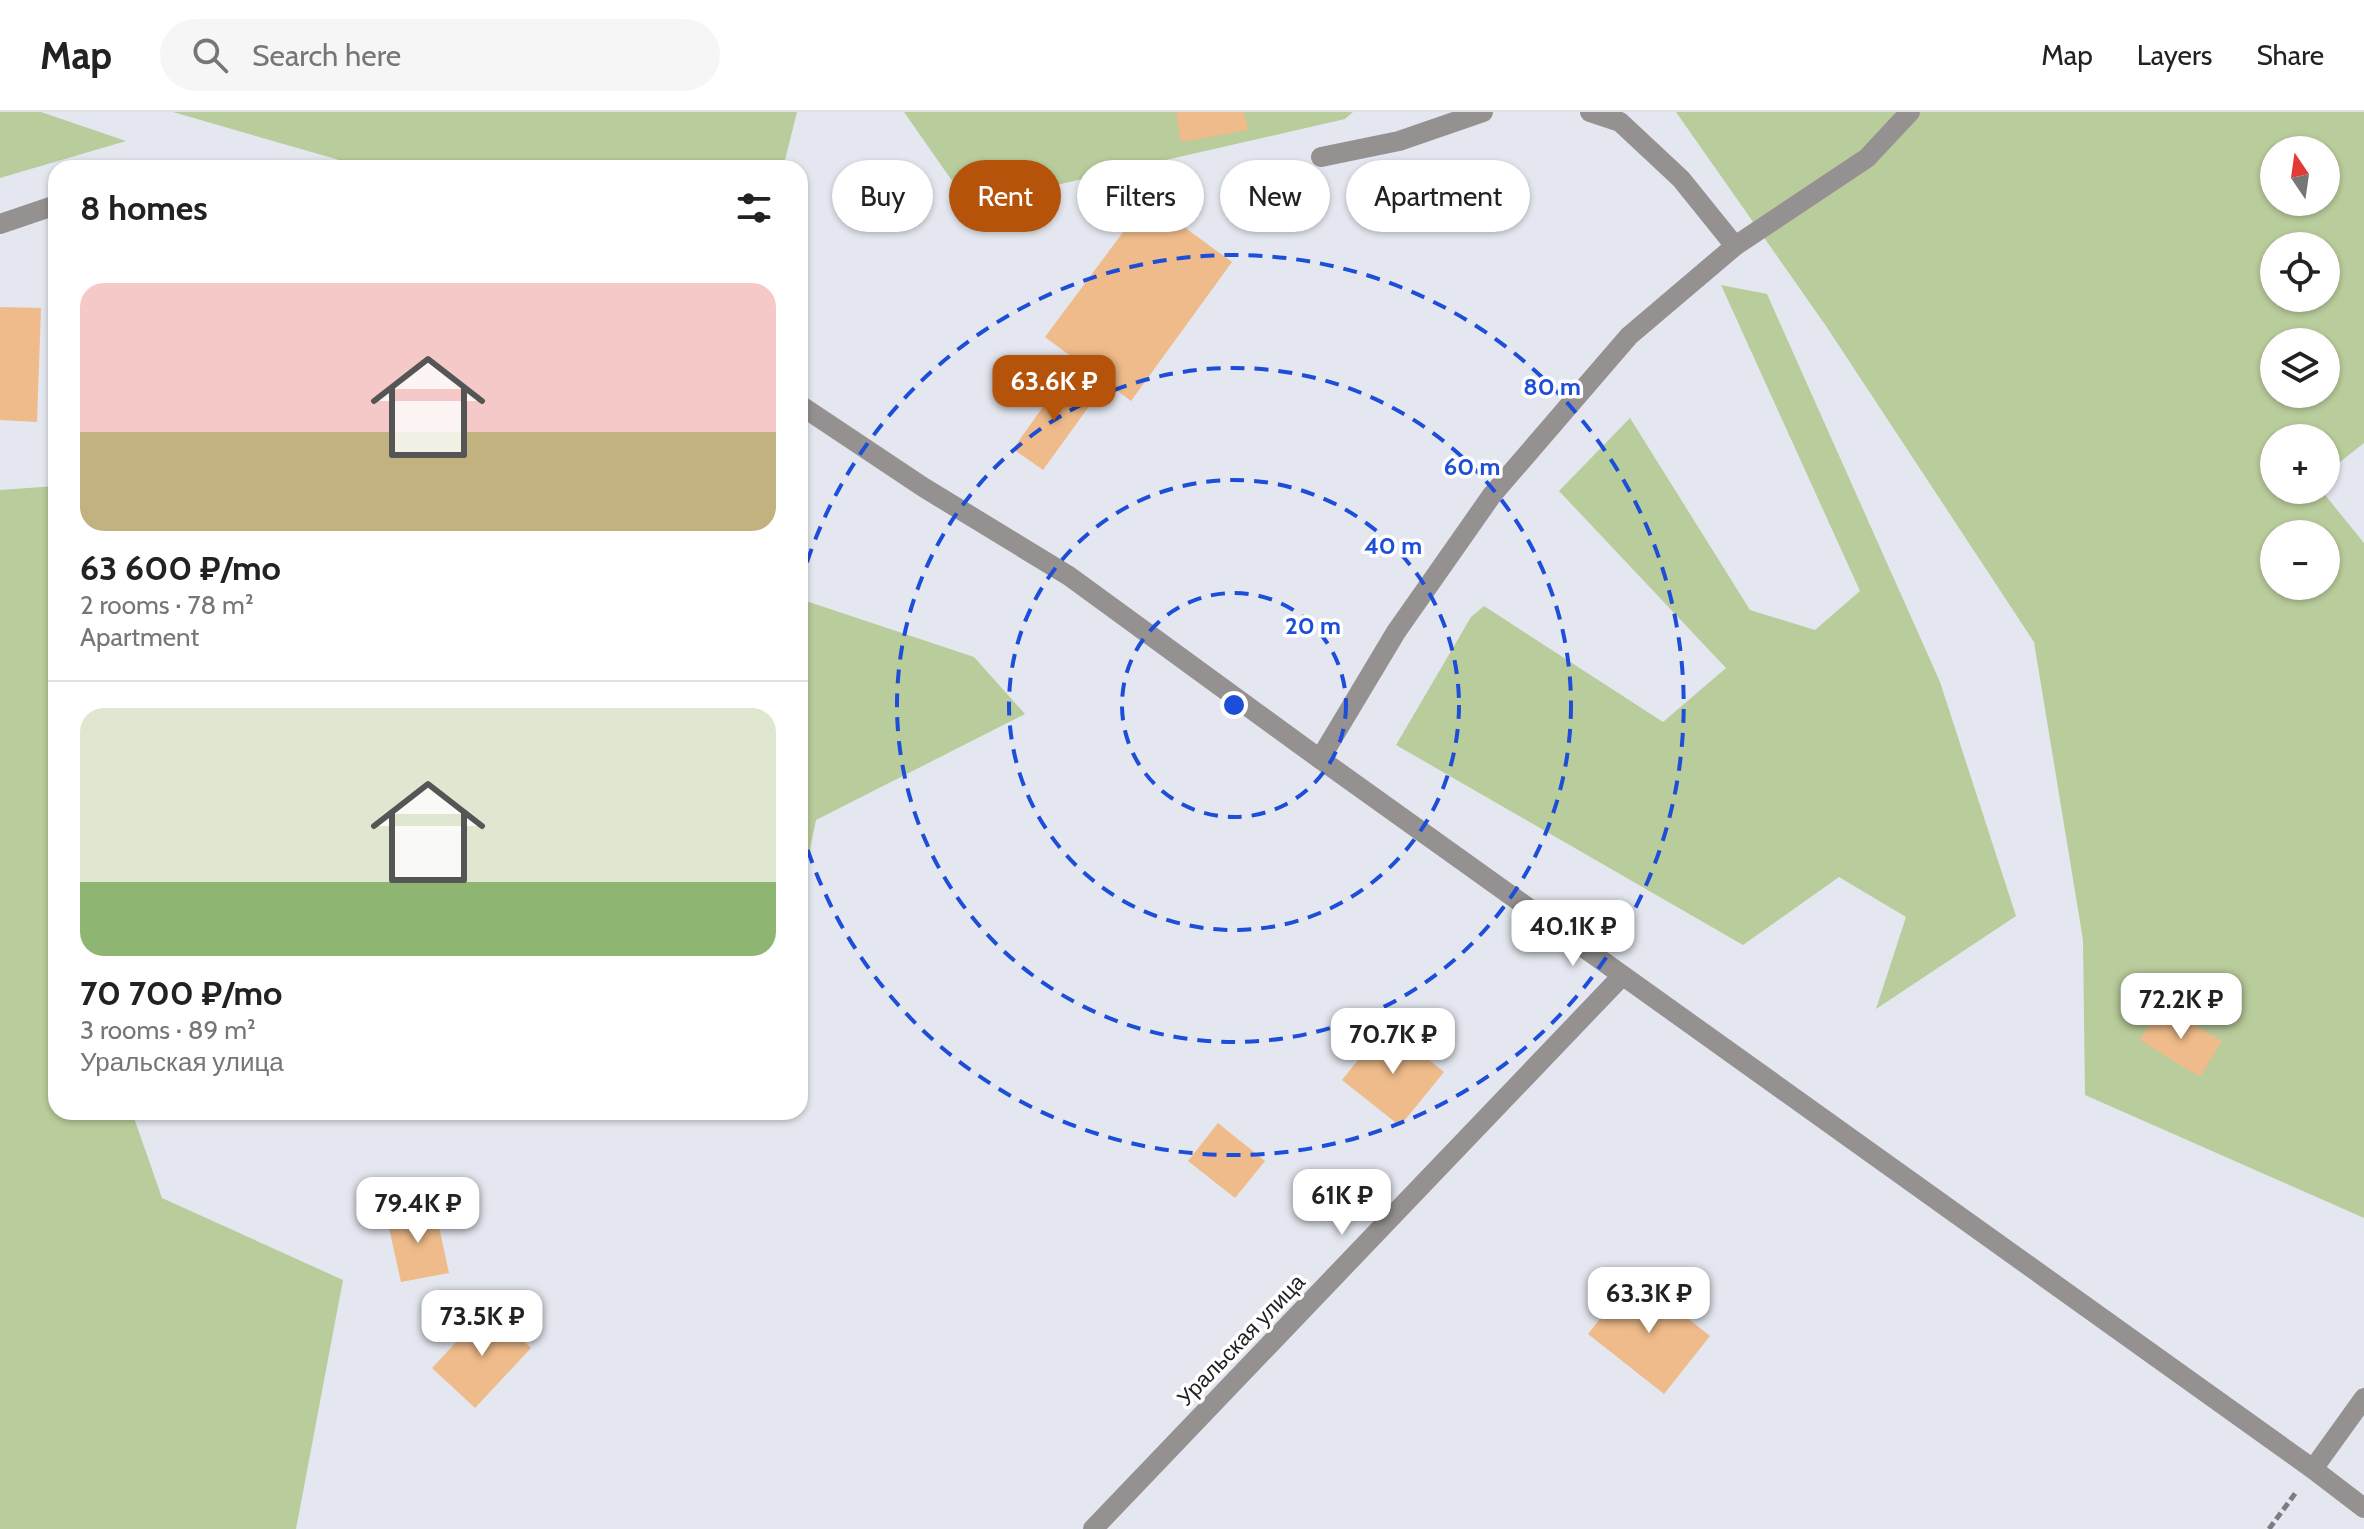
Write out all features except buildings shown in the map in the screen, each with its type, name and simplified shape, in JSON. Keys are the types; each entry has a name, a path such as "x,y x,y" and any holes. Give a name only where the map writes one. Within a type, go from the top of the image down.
{"street":[{"path":"1321,157 1399,141 1483,112"},
{"path":"1590,112 1620,122 1630,131 1681,179 1735,246"},
{"path":"1320,759 1396,632 1492,495 1629,336 1735,246 1867,158 1910,112"},
{"path":"0,224 48,208"},
{"path":"808,410 923,487 1069,576 2364,1508"},
{"name":"Уральская улица","path":"1093,1529 1622,976"},
{"path":"2313,1469 2364,1398"}],"path":[{"path":"2269,1529 2313,1469"}],"green space":[{"path":"0,112 41,112 126,141 61,160 48,160 48,164 0,178"},
{"path":"173,112 797,112 785,160 339,160"},
{"path":"904,112 1353,112 1345,119 1166,160 1077,160 1077,180 1061,184 1061,160 949,160 949,176"},
{"path":"1676,112 2364,112 2364,443 2340,462 2340,424 2260,424 2260,504 2332,504 2364,543 2364,1218 2085,1095 2083,940 2034,642 1826,326"},
{"path":"1721,285 1767,294 1940,682 2016,916 1876,1009 1906,917 1839,877 1743,945 1396,745 1471,617 1484,606 1663,722 1726,668 1559,491 1630,418 1750,610 1815,630 1860,591"},
{"path":"48,487 48,1120 135,1120 162,1198 343,1280 296,1529 0,1529 0,490"},
{"path":"808,602 974,657 1025,714 816,820 808,858"}]}
